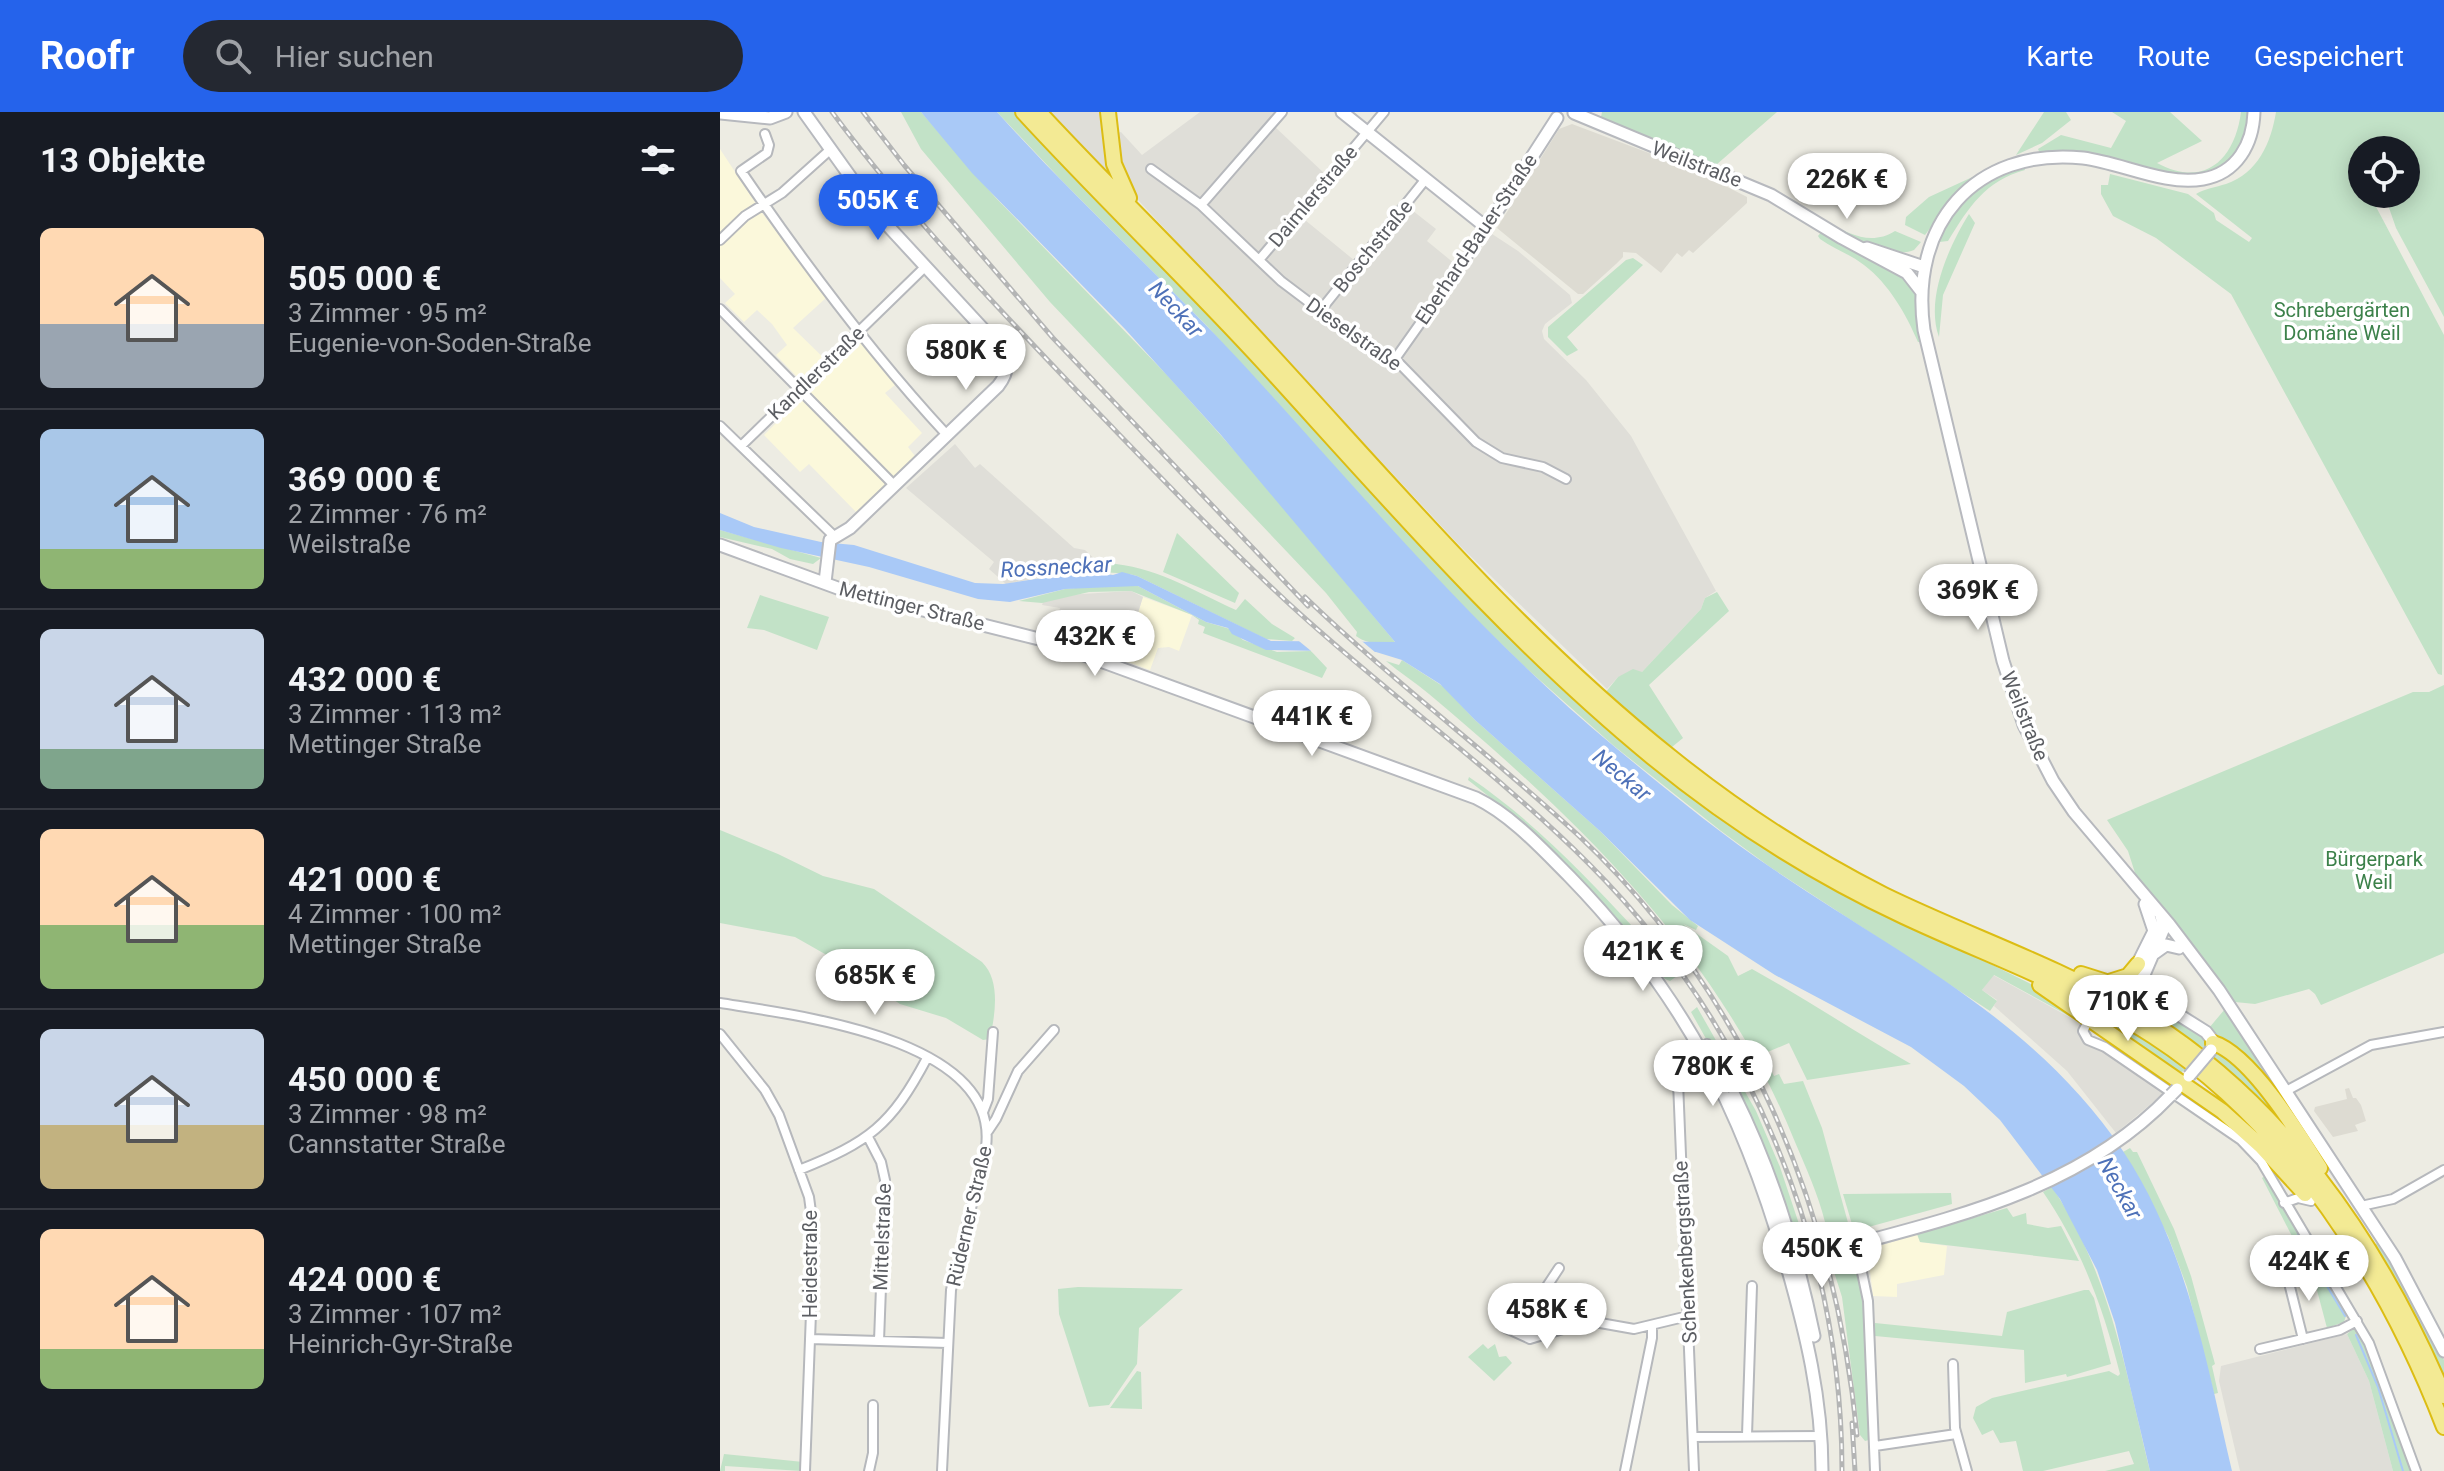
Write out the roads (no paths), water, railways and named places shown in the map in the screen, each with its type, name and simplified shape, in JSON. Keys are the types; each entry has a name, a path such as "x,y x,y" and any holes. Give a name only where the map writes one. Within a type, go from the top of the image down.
{"highway":[{"path":"1023,112 1214,309 1456,575 1604,716 1675,775 1776,846 1869,900 2086,998 2131,1022 2189,1061 2259,1125 2338,1226 2398,1325 2444,1427"},
{"path":"1039,112 1267,349 1454,556 1564,665 1659,748 1732,803 1827,864 1899,901 2116,1001 2197,1053 2261,1111 2333,1198 2394,1293 2444,1396"},
{"path":"1108,112 1115,170 1145,222"},
{"path":"1966,944 2047,989 2183,1083 2249,1134 2338,1226"},
{"path":"2028,959 2051,962 2146,996"},
{"path":"2105,983 2126,977 2138,964"},
{"path":"2212,1046 2236,1057 2274,1099 2315,1160 2333,1198"}],"main road":[{"path":"720,113 770,118 786,112"},
{"path":"804,112 867,202 1001,349 1006,358 1007,371 1001,382 947,435 834,540 825,582"},
{"path":"1342,112 1484,224"},
{"path":"1555,115 1567,120 1574,112"},
{"name":"Weilstraße","path":"1574,112 1752,185 1858,247 1899,262 1924,267"},
{"name":"Weilstraße","path":"2254,112 2251,136 2244,151 2229,168 2215,176 2187,181 2091,159 2062,157 2035,160 2000,171 1970,189 1948,211 1923,251 1921,292 1924,330 2003,661 2019,712 2037,752 2059,790 2177,935 2286,1091 2404,1275 2444,1351"},
{"name":"Eberhard-Bauer-Straße","path":"1484,224 1492,219 1555,115"},
{"path":"1921,292 1914,278 1899,262 1923,251"},
{"name":"Mettinger Straße","path":"720,545 855,593 1043,640 1476,798 1498,811 1559,865 1674,995 1704,1047 1754,1159 1791,1262"},
{"path":"802,575 829,563"},
{"name":"Weilstraße","path":"2131,881 2179,948 2200,966"},
{"path":"2145,904 2152,920 2153,935"},
{"path":"2146,996 2143,977 2164,928 2160,913"},
{"path":"2164,928 2177,935"},
{"path":"1791,1262 1971,1213 2018,1196 2110,1146 2145,1120 2183,1083 2212,1046 2203,1030 2146,996 2135,985 2138,964 2153,935 2164,928"},
{"path":"2152,955 2166,945 2179,948"},
{"path":"1791,1262 1811,1350 1825,1471"},
{"path":"1791,1262 1823,1387 1825,1471"}],"street":[{"path":"1201,205 1282,112"},
{"name":"Daimlerstraße","path":"1259,260 1384,112"},
{"path":"765,134 767,153 741,171 858,332 947,435"},
{"path":"720,240 763,204 782,193 831,149"},
{"name":"Dieselstraße","path":"1151,169 1201,205 1259,260 1320,311 1383,358 1395,359 1476,442 1502,458 1543,467 1566,479"},
{"name":"Boschstraße","path":"1320,311 1425,180"},
{"name":"Eberhard-Bauer-Straße","path":"1395,359 1479,240 1484,224"},
{"name":"Kandlerstraße","path":"741,446 925,267"},
{"path":"720,309 894,485"},
{"path":"720,426 834,540"},
{"path":"720,1003 856,1028 893,1041 927,1058 970,1090 983,1112 987,1132"},
{"path":"2090,1018 2084,1029 2086,1039 2105,1047 2245,1144 2265,1166 2357,1321 2381,1372 2416,1471"},
{"name":"Rüderner Straße","path":"942,1471 953,1277 985,1152 987,1132 1018,1071 1054,1030"},
{"path":"983,1112 988,1099 993,1032"},
{"path":"2286,1091 2371,1045 2444,1032"},
{"name":"Heidestraße","path":"720,1034 768,1095 799,1170 814,1222 805,1471"},
{"name":"Schenkenbergstraße","path":"1694,1471 1678,1080 1683,1066 1704,1047"},
{"path":"799,1170 847,1151 868,1137 896,1110 927,1058"},
{"name":"Mittelstraße","path":"868,1137 879,1156 885,1180 879,1341"},
{"path":"2361,1206 2393,1199 2444,1170"},
{"path":"2288,1201 2294,1181"},
{"path":"2288,1201 2311,1201"},
{"path":"1856,1244 1868,1301 1875,1471"},
{"path":"1559,1268 1529,1314 1516,1317 1502,1306 1495,1307 1493,1312 1506,1328 1530,1339 1589,1321 1631,1329 1688,1316"},
{"path":"2288,1279 2303,1339"},
{"path":"1747,1435 1752,1286"},
{"path":"2260,1349 2340,1330 2357,1321"},
{"path":"1625,1471 1652,1326"},
{"path":"810,1339 948,1343"},
{"path":"1953,1364 1956,1434 1967,1471"},
{"path":"869,1471 873,1453 873,1405"},
{"path":"1875,1446 1956,1434"},
{"path":"1693,1437 1822,1436"}],"water":[{"name":"Neckar","path":"921,112 997,112 1241,362 1468,610 1565,704 1732,840 1963,993 2049,1063 2088,1105 2123,1151 2163,1226 2192,1306 2232,1471 2150,1471 2115,1323 2097,1270 2060,1199 2000,1120 1964,1086 1911,1047 1775,975 1690,920 1600,831 1475,720 1440,684 1402,660 1376,652 1266,650 1232,634 1228,628 1206,622 1138,586 1065,589 1010,602 978,599 869,567 781,548 720,530 720,513 754,527 821,542 854,545 975,583 1003,584 1074,573 1081,576 1091,572 1113,575 1122,572 1137,576 1271,641 1395,642 1221,435 1125,329 972,173"}],"waterway":[{"path":"2298,1233 2300,1241"},
{"path":"2301,1243 2345,1316"},
{"path":"2356,1335 2378,1387 2403,1471"}],"railway":[{"path":"832,112 890,186 952,257 1048,361 1207,524 1322,634 1553,829 1646,927 1696,995 1739,1067 1776,1143 1804,1222 1825,1303 1838,1387 1842,1471"},
{"path":"863,112 904,165 1053,338 1308,606"},
{"path":"1305,597 1578,835 1637,897 1689,963 1734,1034 1772,1109 1803,1187 1828,1268 1846,1351 1857,1435"},
{"path":"1852,1423 1855,1471"}],"park label":[{"name":"Schrebergärten Domäne Weil","path":"2342,322"},
{"name":"Bürgerpark Weil","path":"2374,870"}],"water label":[{"name":"Rossneckar","path":"1056,567"}]}
